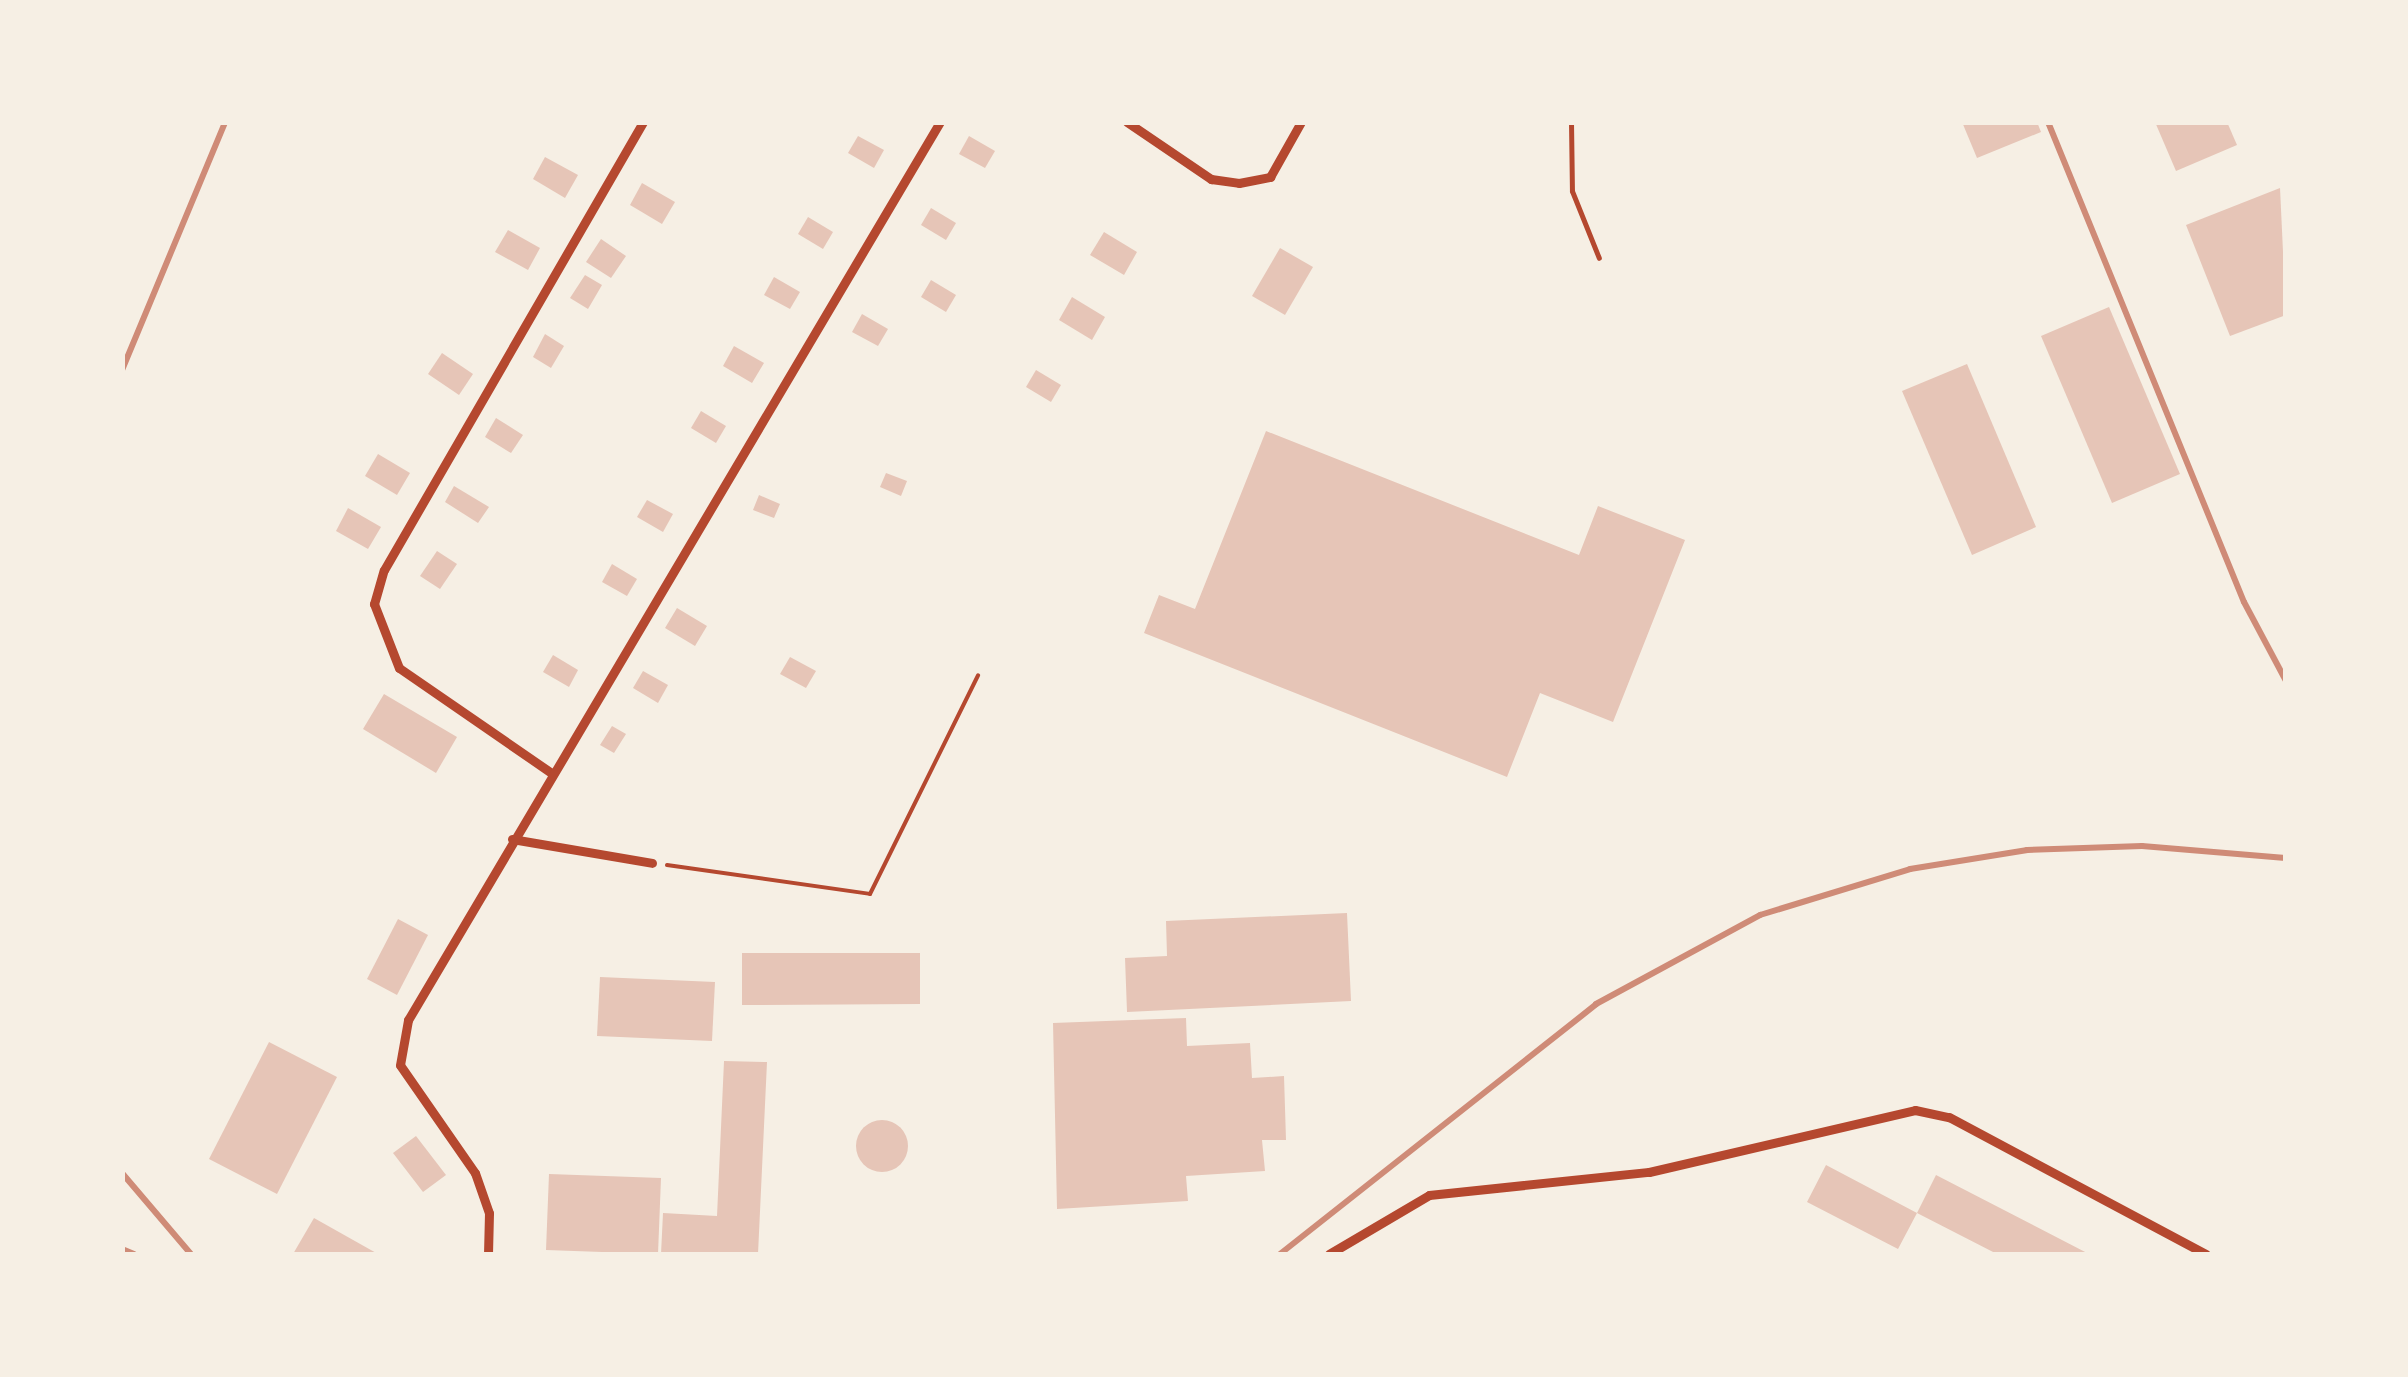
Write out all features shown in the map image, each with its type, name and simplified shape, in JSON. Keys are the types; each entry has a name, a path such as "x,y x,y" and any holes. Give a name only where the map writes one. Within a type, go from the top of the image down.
{"street":[{"path":"550,772 400,668 374,604 384,570 643,122"},
{"path":"488,1254 489,1213 475,1173 400,1065 408,1020 550,772 940,122"},
{"path":"1127,122 1211,179 1238,183 1270,177 1301,122"},
{"path":"512,839 652,863"},
{"path":"1328,1254 1429,1195 1649,1172 1915,1110 1949,1117 2206,1254"}],"lane":[{"path":"1571,122 1572,191 1599,258"}],"path":[{"path":"652,863 870,894 978,675"}],"building":[{"path":"1962,122 2037,122 2041,132 1977,158"},
{"path":"2155,122 2227,122 2237,145 2176,171"},
{"path":"858,136 884,150 874,168 848,153"},
{"path":"969,136 995,151 985,168 959,154"},
{"path":"545,157 578,175 565,198 533,179"},
{"path":"642,183 675,202 662,224 630,205"},
{"path":"2280,188 2286,315 2230,336 2186,225"},
{"path":"931,208 956,223 946,240 921,225"},
{"path":"808,217 833,232 823,249 798,234"},
{"path":"508,230 540,248 528,270 495,252"},
{"path":"1104,232 1137,252 1124,275 1090,255"},
{"path":"601,239 626,256 611,278 586,262"},
{"path":"1280,248 1313,267 1285,315 1252,296"},
{"path":"585,275 602,285 588,309 570,298"},
{"path":"774,277 800,292 790,309 764,295"},
{"path":"931,280 956,295 946,312 921,297"},
{"path":"1072,297 1105,317 1092,340 1059,320"},
{"path":"2109,307 2180,474 2112,503 2041,336"},
{"path":"862,314 888,329 878,346 852,332"},
{"path":"545,334 564,346 551,368 533,357"},
{"path":"734,346 764,363 752,383 723,366"},
{"path":"442,353 473,374 459,395 428,374"},
{"path":"1967,364 2036,527 1972,555 1902,391"},
{"path":"1036,370 1061,385 1051,402 1026,387"},
{"path":"701,411 726,426 716,443 691,428"},
{"path":"496,418 523,435 511,453 485,437"},
{"path":"1266,431 1579,555 1598,506 1685,540 1613,722 1540,693 1507,777 1144,633 1159,595 1195,609"},
{"path":"378,454 410,473 397,495 365,476"},
{"path":"886,473 907,481 901,496 880,487"},
{"path":"454,486 489,507 478,523 445,502"},
{"path":"759,495 780,504 774,518 753,510"},
{"path":"647,500 673,514 663,532 637,517"},
{"path":"348,508 381,527 368,549 336,531"},
{"path":"437,551 457,564 440,589 420,576"},
{"path":"612,564 637,579 627,596 602,582"},
{"path":"677,608 707,626 695,646 665,628"},
{"path":"553,655 578,670 569,687 543,672"},
{"path":"790,657 816,671 806,688 780,674"},
{"path":"643,671 668,685 658,703 633,688"},
{"path":"384,694 457,737 436,773 363,729"},
{"path":"612,726 626,734 614,753 600,745"},
{"path":"1347,913 1351,1001 1127,1012 1125,958 1167,956 1166,921"},
{"path":"398,919 428,935 397,995 367,979"},
{"path":"742,953 920,953 920,1004 742,1005"},
{"path":"600,977 715,982 712,1041 597,1036"},
{"path":"1186,1018 1187,1046 1250,1043 1252,1078 1284,1076 1286,1140 1262,1140 1265,1171 1186,1176 1188,1201 1057,1209 1053,1023"},
{"path":"269,1042 337,1077 277,1194 209,1159"},
{"path":"724,1061 767,1062 758,1254 661,1254 663,1213 717,1216"},
{"path":"882,1120 900,1128 908,1146 900,1164 882,1172 864,1164 856,1146 864,1128"},
{"path":"416,1136 446,1175 423,1192 393,1153"},
{"path":"1826,1165 1917,1213 1898,1249 1807,1202"},
{"path":"549,1174 661,1178 658,1254 546,1250"},
{"path":"1936,1175 2089,1254 1997,1254 1917,1213"},
{"path":"314,1218 378,1254 293,1254"}],"railway":[{"path":"122,370 225,122"},
{"path":"2048,122 2244,602 2286,681"},
{"path":"1280,1254 1596,1004 1760,915 1910,869 2027,850 2142,846 2286,858"},
{"path":"122,1173 191,1254"},
{"path":"122,1249 134,1254"}]}
